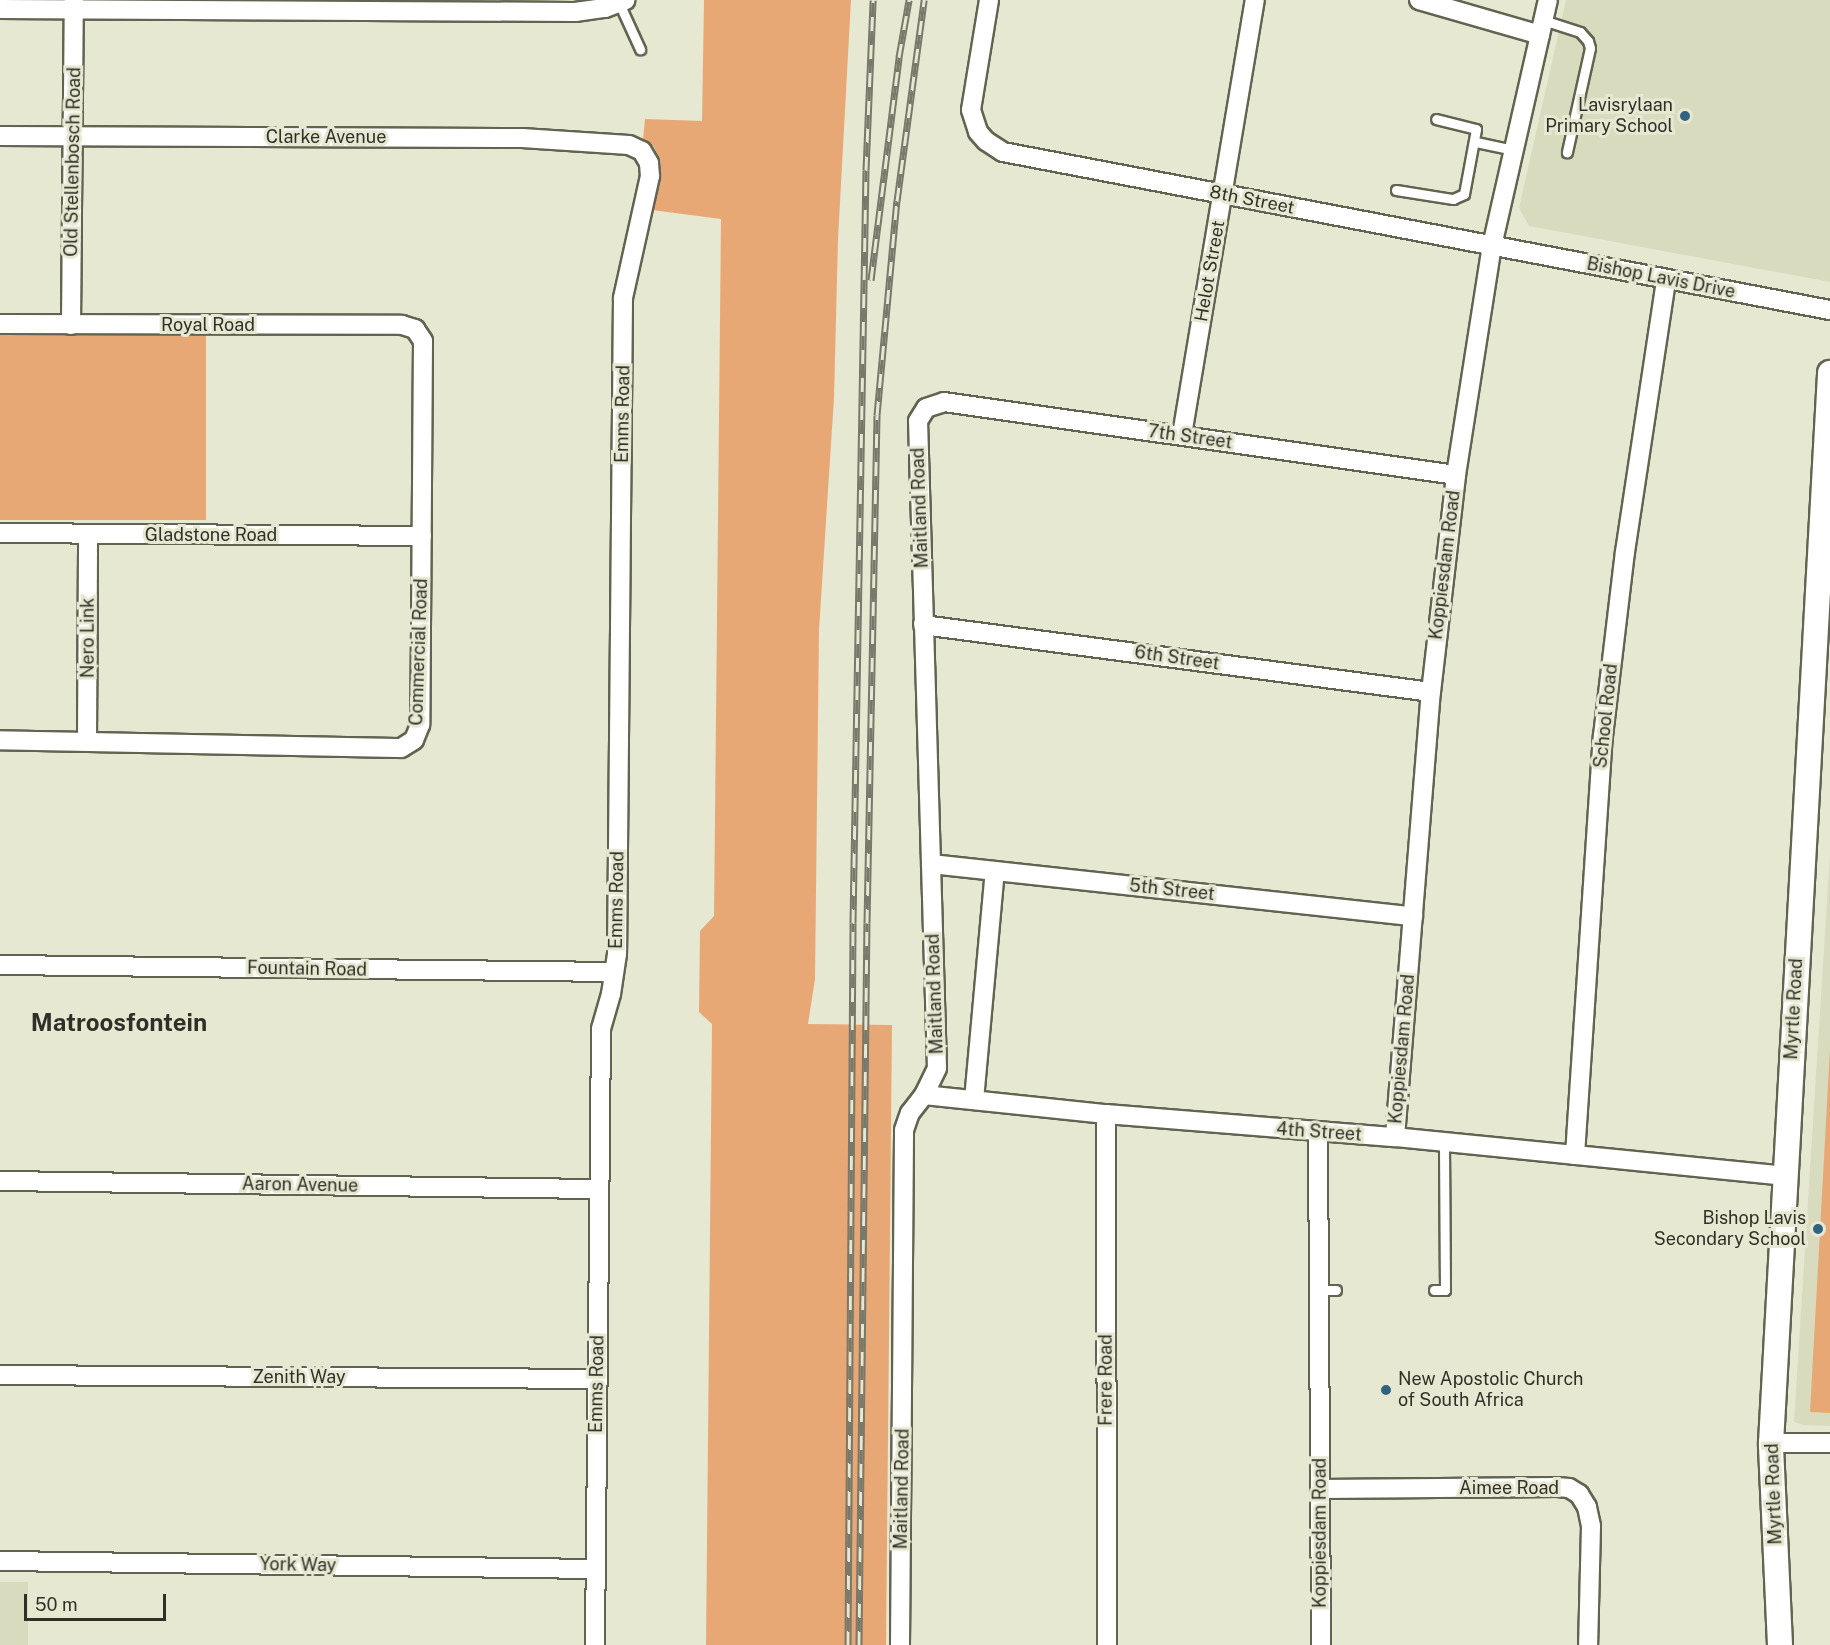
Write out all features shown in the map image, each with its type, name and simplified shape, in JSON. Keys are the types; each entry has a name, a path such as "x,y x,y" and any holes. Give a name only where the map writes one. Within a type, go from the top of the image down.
{"street":[{"name":"8th Street","path":"989,0 970,110 973,121 986,141 1012,156 1492,246"},
{"name":"Helot Street","path":"1182,435 1255,0"},
{"path":"1419,0 1542,27"},
{"name":"Koppiesdam Road","path":"1395,1137 1431,692 1456,475 1492,246 1548,0"},
{"path":"0,9 74,5 575,12 622,2"},
{"name":"Old Stellenbosch Road","path":"71,325 74,5"},
{"name":"Clarke Avenue","path":"0,136 522,138 629,145 642,151 646,157"},
{"name":"Emms Road","path":"595,1645 601,1029 617,954 623,298 650,176 646,157"},
{"name":"Bishop Lavis Drive","path":"1492,246 1830,310"},
{"name":"School Road","path":"1575,1155 1603,736 1625,552 1666,280"},
{"name":"Royal Road","path":"0,324 402,325 415,329"},
{"name":"Commercial Road","path":"0,740 401,748 414,740 420,725 423,341 415,329"},
{"name":"Myrtle Road","path":"1780,1645 1771,1443 1830,373"},
{"name":"7th Street","path":"926,408 944,402 1456,475"},
{"name":"Maitland Road","path":"900,1645 904,1130 910,1113 924,1095 937,1068 918,428 926,408"},
{"name":"Gladstone Road","path":"0,533 422,536"},
{"name":"Nero Link","path":"87,741 88,534"},
{"name":"6th Street","path":"924,625 1431,692"},
{"name":"5th Street","path":"931,864 1413,916"},
{"path":"974,1100 994,871"},
{"name":"Fountain Road","path":"0,965 614,972"},
{"name":"4th Street","path":"924,1095 1318,1133 1395,1137 1785,1176"},
{"name":"Frere Road","path":"1106,1114 1107,1645"},
{"name":"Koppiesdam Road","path":"1318,1133 1328,1290 1320,1489 1321,1645"},
{"name":"Aaron Avenue","path":"0,1181 599,1188"},
{"name":"Zenith Way","path":"0,1375 597,1379"},
{"path":"1771,1443 1830,1443"},
{"name":"Aimee Road","path":"1320,1489 1557,1487 1579,1494 1587,1507 1591,1526 1588,1645"},
{"name":"York Way","path":"0,1561 596,1569"}],"lane":[{"path":"622,2 640,49"},
{"path":"1542,27 1580,32 1588,41 1590,48 1567,152"},
{"path":"1396,190 1453,199 1461,197 1476,142 1474,127 1436,119"},
{"path":"1476,142 1514,150"},
{"path":"1434,1290 1445,1290 1444,1142"}],"shaded area":[{"path":"704,0 851,0 838,239 834,398 819,630 815,979 808,1024 892,1025 886,1645 706,1645 712,1024 699,1012 700,931 714,916 721,219 652,210 660,161 654,147 643,140 645,119 702,121"},
{"name":"Lavisrylaan Primary School","path":"1566,0 1830,0 1830,282 1529,226 1519,208"},
{"path":"0,335 206,335 206,520 0,520"},
{"name":"Bishop Lavis Secondary School","path":"1830,854 1830,1426 1803,1425 1794,1422"},
{"path":"1830,1049 1830,1413 1810,1412"},
{"path":"0,1582 28,1582 28,1645 0,1645"}],"railway":[{"path":"848,1645 853,923 866,170 873,0"},
{"path":"871,280 899,57 909,0"},
{"path":"859,1645 867,923 877,415 897,201 924,0"}],"place":[{"name":"Lavisrylaan Primary School","path":"1685,116"},
{"name":"Bishop Lavis Secondary School","path":"1818,1229"},
{"name":"New Apostolic Church of South Africa","path":"1386,1390"}],"district":[{"name":"Matroosfontein","path":"119,1023"}]}
